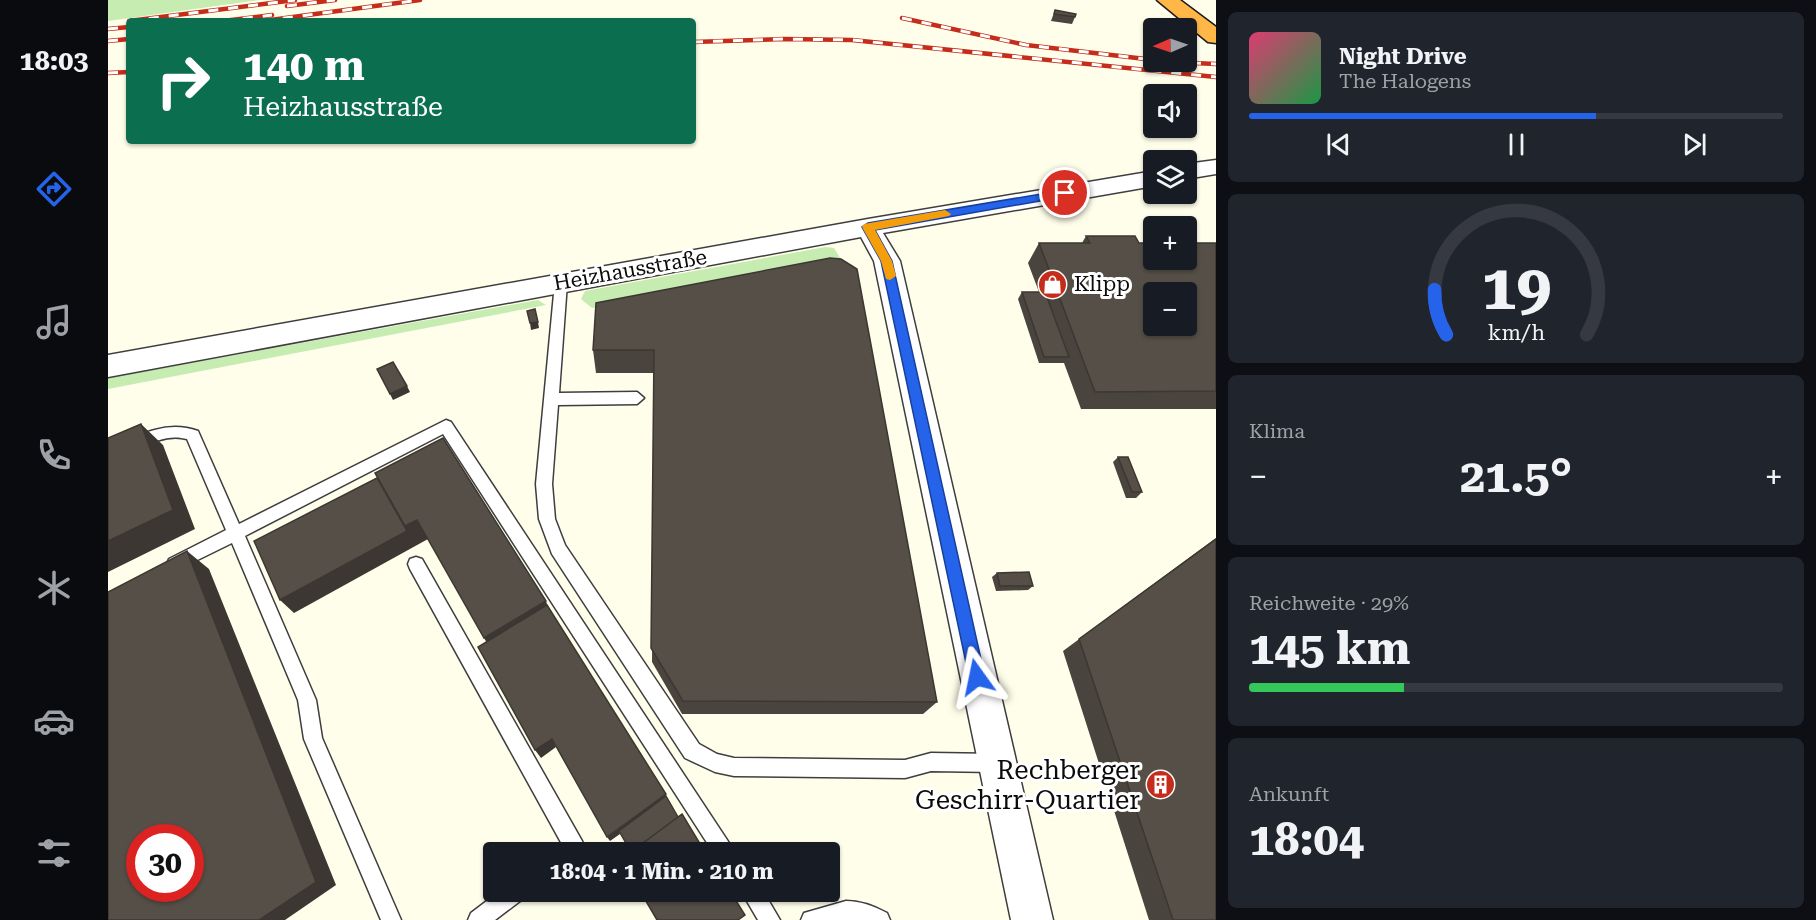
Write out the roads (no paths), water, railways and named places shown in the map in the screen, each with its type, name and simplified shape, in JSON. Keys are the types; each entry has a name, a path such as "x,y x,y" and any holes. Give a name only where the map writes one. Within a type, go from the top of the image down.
{"highway":[{"path":"1167,0 1216,36"},
{"path":"1196,0 1216,14"}],"street":[{"path":"1197,170 1216,167"},
{"name":"Heizhausstraße","path":"108,366 868,227 1143,180"},
{"path":"868,227 887,261 1032,920"}],"lane":[{"path":"561,283 544,484 547,519 558,549 692,751 715,763 734,767 905,769 931,762 996,763"},
{"path":"551,399 638,399"},
{"path":"161,571 446,426 718,842"},
{"path":"108,458 165,433 185,431 193,435 307,700 313,739 390,920"},
{"path":"416,564 572,842"},
{"path":"478,920 502,902"},
{"path":"758,902 770,920"},
{"path":"811,920 836,910 854,911 880,920"}],"railway":[{"path":"153,18 295,0"},
{"path":"287,6 335,0"},
{"path":"285,18 420,0"},
{"path":"248,18 272,15"},
{"path":"902,18 1026,45 1143,59"},
{"path":"108,29 126,27"},
{"path":"108,41 126,39"},
{"path":"696,42 784,39 852,40 1216,77"},
{"path":"1197,63 1216,64"},
{"path":"108,73 126,72"}],"place":[{"name":"Klipp","path":"1053,284"},
{"name":"Rechberger Geschirr-Quartier","path":"1161,785"}]}
